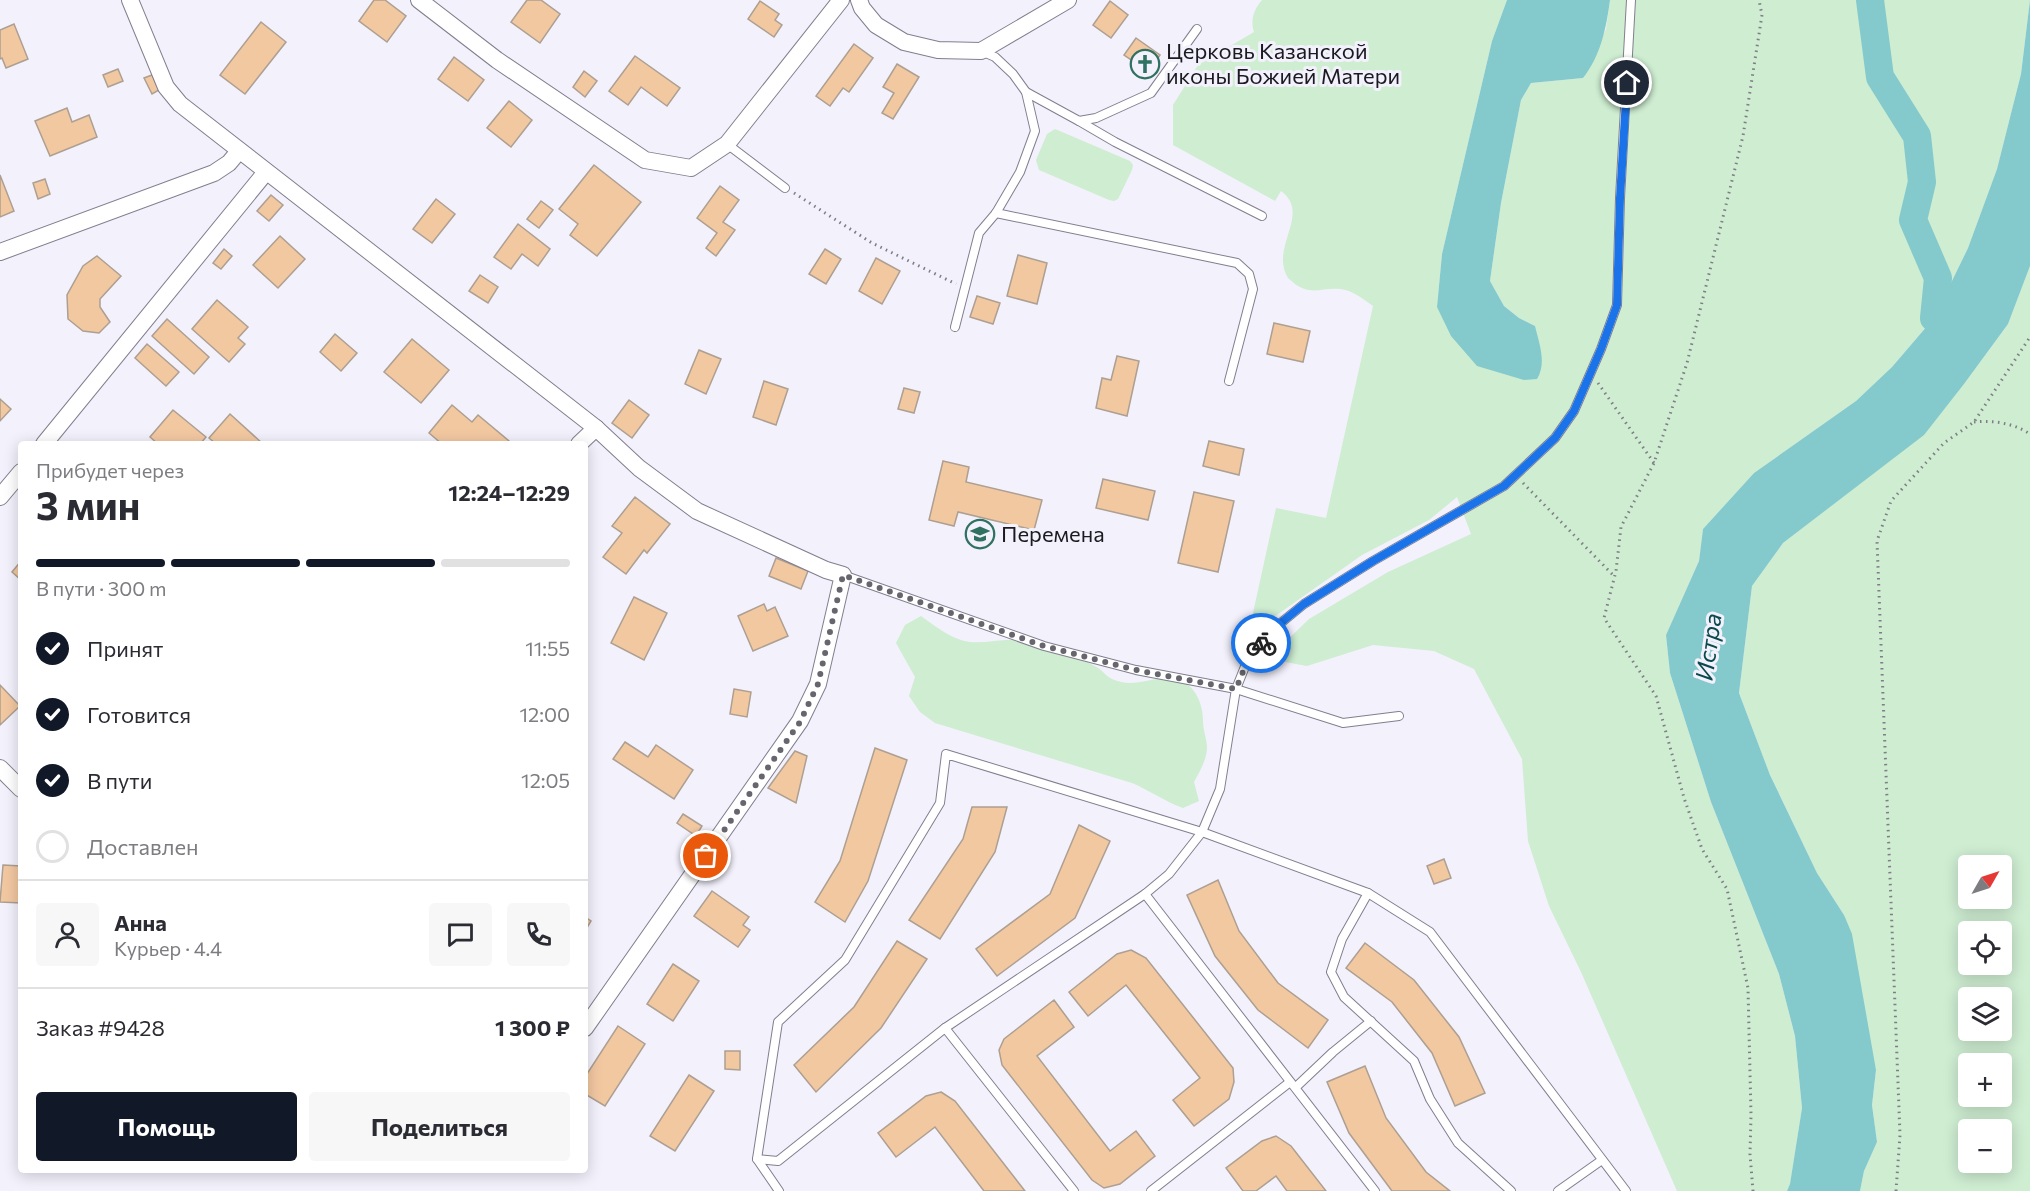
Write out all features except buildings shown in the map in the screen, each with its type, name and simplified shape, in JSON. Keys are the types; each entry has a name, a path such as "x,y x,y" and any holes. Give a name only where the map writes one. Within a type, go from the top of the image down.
{"street":[{"path":"130,0 166,87 180,104 596,428 639,468 697,511 826,570 843,575 818,684 800,722 588,1024"},
{"path":"419,0 497,60 645,160 691,168 727,144 841,0"},
{"path":"859,0 862,8 876,25 904,42 938,50 981,51 1068,0"},
{"path":"0,252 214,173 239,151"},
{"path":"46,441 266,172"},
{"path":"582,441 596,428"},
{"path":"0,497 18,476"},
{"path":"0,768 18,786"}],"lane":[{"path":"757,1159 778,1161 945,1028 1145,894 1169,874 1202,832 1221,789 1236,689 1246,664 1266,635 1304,604 1373,561 1504,486 1555,438 1574,411 1617,305 1620,198 1631,0"},
{"path":"1079,121 1096,118 1150,93 1197,30"},
{"path":"955,327 979,233 996,213 1020,172 1035,131 1026,92 1013,74 995,57 981,51"},
{"path":"1026,92 1115,142 1262,216"},
{"path":"727,144 785,188"},
{"path":"996,213 1237,263 1249,274 1253,289 1229,381"},
{"path":"843,575 1044,646 1136,670 1236,689 1343,723 1399,716"},
{"path":"779,1191 757,1159 778,1022 845,960 940,803 946,754 1202,832 1368,892 1430,932 1626,1191"},
{"path":"1368,892 1342,939 1331,972 1344,997 1414,1061 1430,1099 1458,1143 1511,1191"},
{"path":"1145,894 1375,1191"},
{"path":"1151,1191 1371,1022"},
{"path":"945,1028 1074,1191"},
{"path":"1557,1191 1602,1160"}],"path":[{"path":"1753,1191 1750,1154 1748,988 1727,889 1702,849 1684,798 1656,696 1604,618 1614,576 1621,527 1653,463 1687,363 1743,136 1762,15 1759,0"},
{"path":"785,188 872,243 964,288"},
{"path":"1896,1191 1900,1135 1877,541 1891,501 1944,443 1974,422 2030,337"},
{"path":"1591,372 1653,463"},
{"path":"1974,422 1986,420 2013,425 2030,434"},
{"path":"1515,475 1614,576"}],"green space":[{"path":"1262,0 1507,0 1492,41 1442,254 1437,307 1535,326 1519,318 1504,306 1490,281 1501,203 1521,100 1531,83 1583,78 1606,29 1610,0 2030,0 2021,74 1997,169 1968,248 1934,318 1892,367 1856,401 1754,473 1703,529 1699,561 1666,635 1670,673 1711,802 1779,974 1795,1036 1802,1108 1790,1185 1787,1191 1677,1191 1581,972 1549,906 1528,841 1522,759 1474,669 1434,651 1373,645 1307,666 1268,659 1309,619 1388,572 1471,534 1457,497 1429,520 1362,555 1271,619 1251,622 1276,508 1326,518 1373,306 1349,291 1307,290 1288,278 1283,255 1292,220 1292,210 1289,200 1281,191 1275,201 1173,145 1173,105 1198,65 1254,32 1252,23 1254,15"},
{"path":"1055,129 1130,161 1133,165 1132,170 1118,199 1109,200 1039,170 1036,160 1047,134"},
{"path":"2030,266 2030,1191 1860,1191 1864,1171 1877,1142 1872,1105 1876,1070 1844,915 1817,873 1770,775 1739,693 1752,586 1783,543 1924,434 2008,324"},
{"path":"921,616 944,632 963,641 1021,640 1064,652 1090,663 1119,682 1132,683 1166,678 1189,685 1201,705 1207,745 1204,761 1194,782 1199,801 1183,808 1132,783 935,723 920,712 909,696 915,677 896,643 905,625"}],"water":[{"path":"1507,0 1610,0 1602,41 1583,78 1531,83 1521,100 1501,203 1490,281 1504,306 1519,318 1535,326 1542,360 1540,373 1537,379 1524,380 1477,366 1451,336 1437,307 1442,254 1492,41"},
{"name":"Истра","path":"2030,0 2030,266 2008,324 1924,435 1783,543 1752,586 1739,693 1770,775 1817,873 1844,915 1852,934 1876,1070 1872,1105 1877,1142 1864,1171 1860,1191 1787,1191 1802,1108 1795,1036 1779,974 1711,802 1670,673 1666,635 1699,561 1703,529 1754,473 1856,401 1892,367 1934,318 1968,248 1997,169 2021,74"}],"waterway":[{"path":"1870,0 1880,77 1917,136 1922,182 1913,220 1938,278 1934,318 1957,339"}],"way so far":[{"path":"706,856 800,722 818,684 843,575 1044,646 1136,670 1236,689 1246,664 1261,643"}],"place":[{"name":"Церковь Казанской иконы Божией Матери","path":"1145,64"},
{"name":"Перемена","path":"980,534"}],"route":[{"path":"1261,643 1266,635 1304,604 1373,561 1504,486 1555,438 1574,411 1617,305 1620,198 1627,83"}]}
